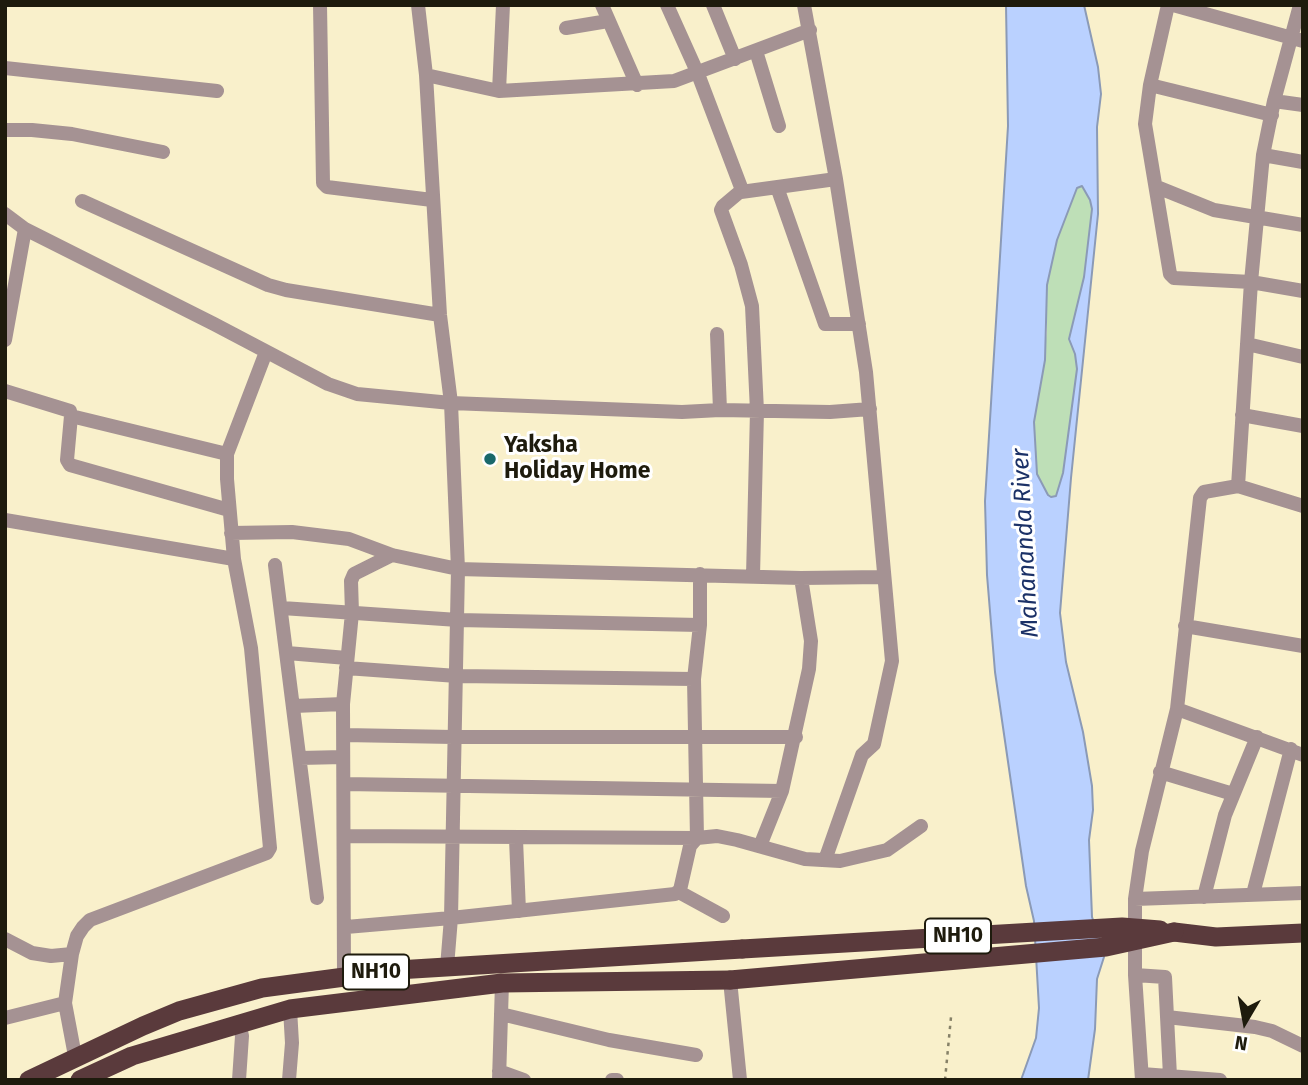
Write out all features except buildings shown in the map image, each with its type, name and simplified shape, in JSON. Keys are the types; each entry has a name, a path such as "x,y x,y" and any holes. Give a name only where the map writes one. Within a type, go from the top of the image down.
{"highway":[{"name":"NH10","path":"29,1080 75,1056 190,1008 262,988 344,976 447,967 1122,927 1216,937 1303,933"},
{"path":"80,1080 132,1056 290,1009 502,984 730,980 1106,947 1174,932"}],"street":[{"path":"320,5 323,183 327,187 432,200"},
{"path":"418,5 440,316 451,403 458,569 451,918 447,967"},
{"path":"499,91 503,5"},
{"path":"602,5 637,85"},
{"path":"667,5 698,74 741,192"},
{"path":"713,5 734,59"},
{"path":"804,5 859,324 870,409 891,667 874,744 862,755 825,860"},
{"path":"1297,41 1171,5 1150,85 1145,124 1171,276 1251,282 1303,291"},
{"path":"1238,486 1251,282 1263,155 1273,108 1297,41 1300,5"},
{"path":"566,28 608,21"},
{"path":"425,75 499,91 674,81 810,30"},
{"path":"756,51 779,126"},
{"path":"5,68 217,92"},
{"path":"1150,85 1273,108 1303,105"},
{"path":"5,131 32,130 72,134 163,152"},
{"path":"1263,155 1303,163"},
{"path":"753,576 757,411 752,306 741,265 721,210 723,205 741,192 836,179"},
{"path":"777,187 825,324 859,324"},
{"path":"1157,187 1214,210 1303,225"},
{"path":"82,201 268,285 440,316"},
{"path":"5,214 25,229 343,391 451,403 682,412 830,412 870,409"},
{"path":"5,340 25,229"},
{"path":"717,334 720,410"},
{"path":"1247,344 1303,357"},
{"path":"75,1056 65,1003 77,936 90,920 267,853 270,848 251,648 231,533 227,454 266,352"},
{"path":"5,391 67,409 71,416 67,460 70,465 229,510"},
{"path":"1242,415 1303,426"},
{"path":"71,416 227,454"},
{"path":"1220,1080 1142,1077 1135,975 1135,899 1139,864 1177,709 1200,498 1204,492 1238,486 1303,506"},
{"path":"5,520 234,559"},
{"path":"231,533 292,532 349,539 392,555 458,569 801,578 883,577"},
{"path":"344,976 346,927 343,704 352,612 352,577 392,555"},
{"path":"275,565 317,898"},
{"path":"679,892 690,846 697,838 694,679 700,625 700,574"},
{"path":"760,846 782,791 809,669 811,641 801,578"},
{"path":"282,608 458,620 700,625"},
{"path":"1185,626 1303,646"},
{"path":"287,653 457,676 694,679"},
{"path":"294,706 343,704"},
{"path":"1177,709 1297,752 1253,894"},
{"path":"344,735 796,737"},
{"path":"1204,897 1225,816 1257,737"},
{"path":"300,758 343,757"},
{"path":"1160,772 1233,794"},
{"path":"344,784 782,791"},
{"path":"345,836 516,839 717,836 805,859 840,861 887,850 921,826"},
{"path":"516,839 519,911"},
{"path":"346,927 519,911 679,892 723,916"},
{"path":"1135,899 1303,893"},
{"path":"5,939 32,953 51,956 72,954"},
{"path":"1135,975 1164,975 1170,1076"},
{"path":"730,980 740,1080"},
{"path":"502,984 499,1075 524,1080"},
{"path":"5,1018 65,1003"},
{"path":"289,1080 292,1043 290,1009"},
{"path":"501,1014 609,1040 696,1055"},
{"path":"1167,1017 1255,1027 1272,1031 1303,1046"},
{"path":"239,1022 242,1036 239,1080"}],"path":[{"path":"945,1080 951,1017"}],"green space":[{"path":"1082,186 1092,209 1084,277 1069,339 1077,369 1063,473 1056,496 1051,497 1037,474 1034,422 1047,332 1047,285 1057,240 1077,188"}],"water":[{"name":"Mahananda River","path":"1006,5 1084,5 1098,67 1101,94 1097,127 1098,214 1060,613 1066,662 1083,732 1092,786 1093,810 1089,840 1092,917 1104,957 1097,979 1095,1029 1088,1080 1021,1080 1036,1038 1039,1008 1034,921 1026,886 995,672 987,575 985,501 1008,126","holes":["1082,186 1092,209 1084,277 1069,339 1077,369 1063,473 1056,496 1051,497 1037,474 1034,422 1045,360 1047,285 1057,240 1077,188"]}],"place":[{"name":"Yaksha Holiday Home","path":"490,459"}]}
